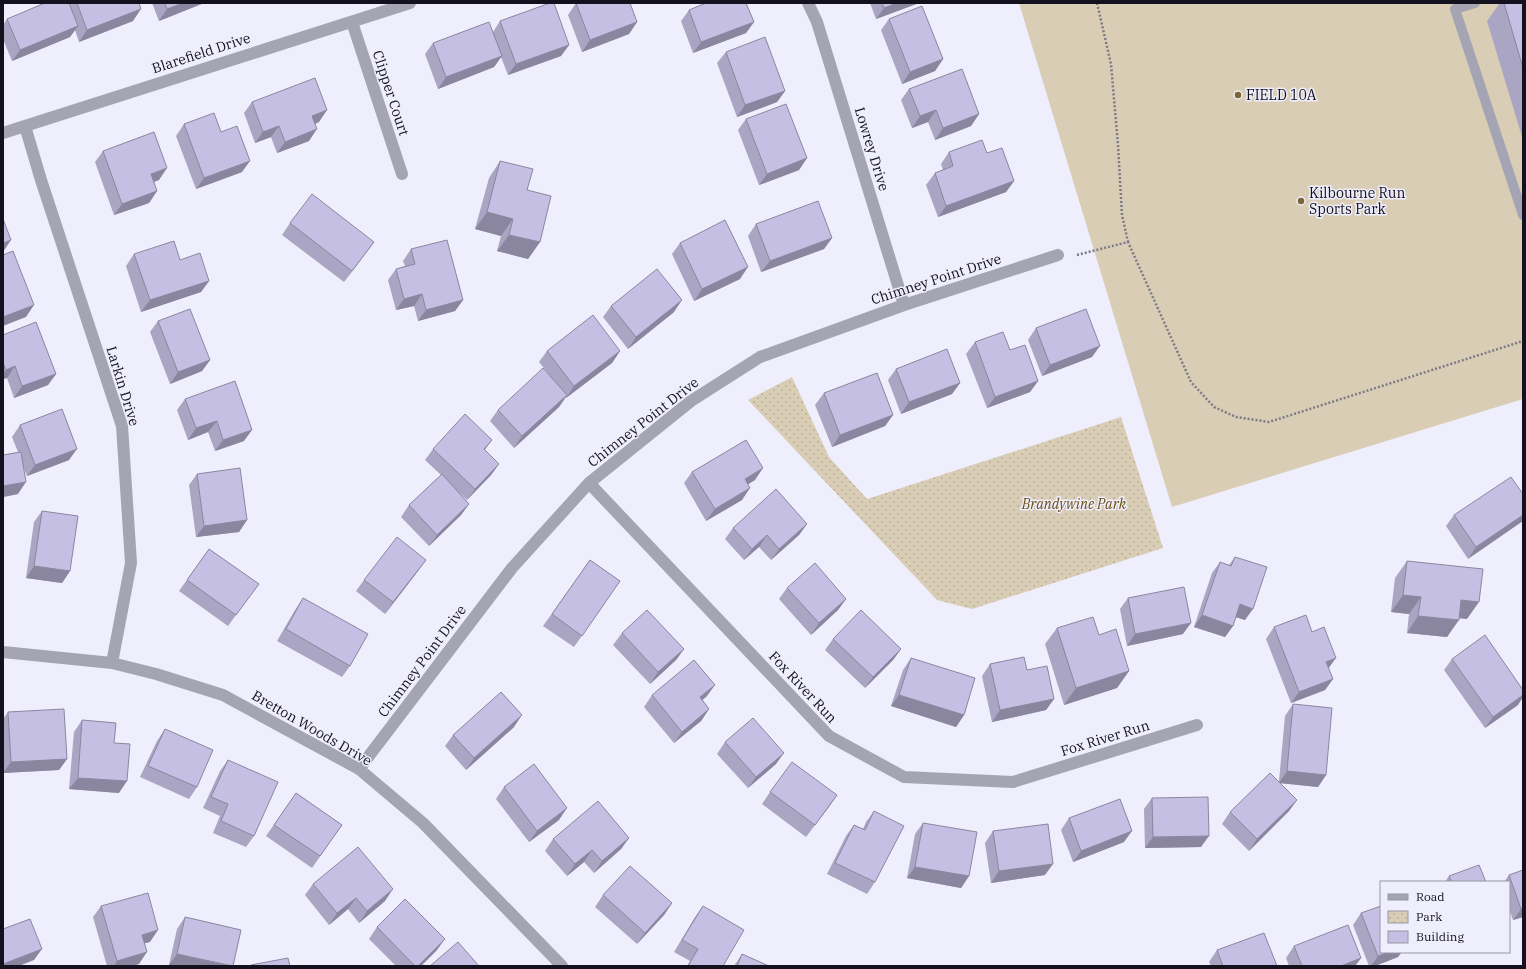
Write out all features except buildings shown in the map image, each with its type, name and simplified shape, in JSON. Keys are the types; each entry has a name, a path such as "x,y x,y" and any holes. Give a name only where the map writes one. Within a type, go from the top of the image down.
{"street":[{"name":"Blarefield Drive","path":"3,133 410,3"},
{"name":"Lowrey Drive","path":"808,3 817,22 904,305"},
{"name":"Clipper Court","path":"352,22 402,174"},
{"name":"Larkin Drive","path":"25,126 41,180 122,426 131,563 112,663"},
{"name":"Chimney Point Drive","path":"359,769 512,568 589,483 691,401 760,357 904,305 1058,255"},
{"name":"Fox River Run","path":"589,483 829,736 904,777 1013,782 1197,726"},
{"name":"Bretton Woods Drive","path":"3,652 112,663 156,674 223,695 359,769 423,823 562,966"}],"lane":[{"path":"1475,3 1455,9 1523,215"}],"path":[{"path":"1097,3 1111,64 1122,215 1128,242 1191,382 1214,408 1236,417 1269,422 1523,341"},
{"path":"1058,255 1077,255 1128,242"}],"green space":[{"name":"Kilbourne Run Sports Park","path":"1019,3 1523,3 1523,399 1172,507"},
{"name":"Brandywine Park","path":"792,377 829,457 867,499 1121,417 1163,548 972,609 937,600 748,400"}],"place":[{"name":"FIELD 10A","path":"1238,95"},
{"name":"Kilbourne Run Sports Park","path":"1301,201"}]}
